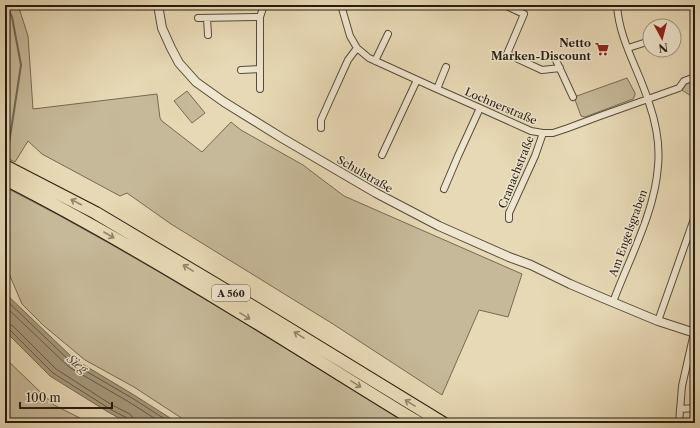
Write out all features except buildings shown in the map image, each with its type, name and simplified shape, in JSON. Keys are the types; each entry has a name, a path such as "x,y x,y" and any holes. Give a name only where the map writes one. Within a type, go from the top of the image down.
{"highway":[{"name":"A 560","path":"10,168 96,213 443,423"},
{"name":"A 560","path":"9,181 93,226 170,270 419,423"}],"street":[{"name":"Schulstraße","path":"158,5 162,28 166,38 179,63 196,82 224,102 282,138 376,193 439,226 658,321 694,333"},
{"path":"260,89 260,17 264,5"},
{"name":"Lochnerstraße","path":"341,5 350,36 357,48 363,54 531,131 543,133 568,128 648,99"},
{"path":"504,5 524,14 507,54 542,70 560,68"},
{"name":"Am Engelsgraben","path":"613,302 649,209 656,181 658,165 657,133 653,116 648,99 621,32 617,5"},
{"path":"198,18 260,17"},
{"path":"208,18 208,35"},
{"path":"375,60 388,34"},
{"path":"628,48 642,44"},
{"path":"321,128 321,120 337,84 348,60 357,48"},
{"path":"555,58 573,98"},
{"path":"437,89 446,67"},
{"path":"241,70 259,69"},
{"path":"648,99 680,88 684,81 695,77"},
{"path":"382,155 417,80"},
{"path":"444,189 480,108"},
{"name":"Cranachstraße","path":"509,219 509,213 535,156 543,133"},
{"path":"658,321 695,216"},
{"path":"679,423 682,386 694,333"},
{"path":"680,409 695,408"}],"shaded area":[{"path":"5,5 18,5 28,36 33,109 157,94 160,118 162,121 202,152 231,122 241,130 303,165 344,196 522,274 508,317 479,310 442,395 333,324 171,224 127,193 120,196 42,154 28,141 15,162 5,157"},
{"path":"627,78 635,93 633,99 585,117 581,116 574,97"},
{"path":"695,80 695,94 691,96 682,90 687,83"},
{"path":"187,91 205,113 192,123 174,101"},
{"path":"5,187 57,214 159,272 408,423 189,423 134,387 85,360 43,325 22,304 7,269 7,226 5,238"},
{"path":"5,358 54,405 90,423 5,423"}],"water":[{"name":"Sieg","path":"5,293 74,359 178,423 128,423 50,376 5,331"}],"waterway":[{"path":"6,5 12,17 21,65 6,163"}],"place":[{"name":"Netto Marken-Discount","path":"602,49"}]}
